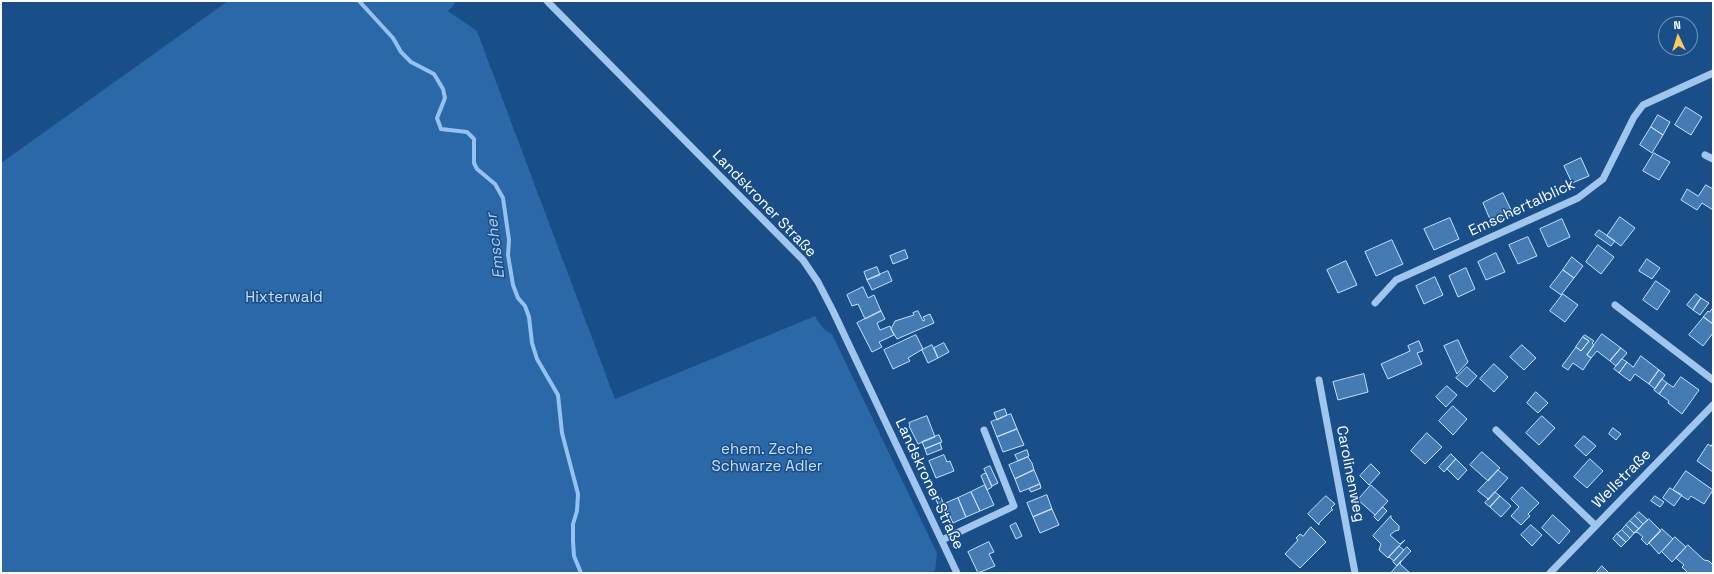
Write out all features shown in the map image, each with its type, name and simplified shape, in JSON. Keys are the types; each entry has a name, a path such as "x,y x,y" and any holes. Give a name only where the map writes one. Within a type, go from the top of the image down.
{"street":[{"name":"Landskroner Straße","path":"547,1 803,260 818,282 833,311 957,573"},
{"name":"Emschertalblick","path":"1375,303 1396,280 1578,198 1603,179 1634,116 1643,105 1713,73"},
{"path":"1705,155 1713,159"},
{"path":"1615,305 1713,380"},
{"name":"Carolinenweg","path":"1319,380 1356,573"},
{"name":"Wellstraße","path":"1550,573 1713,405"},
{"path":"942,540 1014,506 984,430"},
{"path":"1496,430 1595,525"}],"green space":[{"name":"Hixterwald","path":"228,1 457,1 448,11 477,31 615,399 815,316 822,327 832,334 937,553 935,571 931,573 1,573 1,163"}],"building":[{"path":"1686,107 1702,117 1691,135 1675,125"},
{"path":"1658,115 1670,122 1663,135 1651,127"},
{"path":"1651,127 1663,135 1652,153 1640,145"},
{"path":"1654,153 1670,162 1659,180 1643,171"},
{"path":"1581,158 1589,176 1572,183 1564,166"},
{"path":"1706,185 1713,189 1713,210 1702,203 1697,210 1681,200 1687,189 1698,196"},
{"path":"1503,193 1513,214 1492,224 1483,203"},
{"path":"1620,217 1635,228 1621,246 1607,236"},
{"path":"1450,218 1459,239 1434,250 1424,229"},
{"path":"1562,219 1570,237 1548,247 1540,229"},
{"path":"1599,230 1615,241 1611,246 1595,235"},
{"path":"1528,237 1537,256 1518,264 1509,245"},
{"path":"1392,240 1403,264 1376,276 1365,252"},
{"path":"1598,245 1614,257 1601,274 1586,262"},
{"path":"905,250 908,258 893,264 890,256"},
{"path":"1496,253 1505,272 1486,280 1478,262"},
{"path":"1572,257 1583,266 1574,278 1563,270"},
{"path":"1647,259 1660,268 1652,279 1639,271"},
{"path":"1346,261 1357,285 1338,293 1327,270"},
{"path":"877,267 880,275 867,280 864,272"},
{"path":"1466,268 1475,289 1458,297 1449,276"},
{"path":"1563,270 1574,278 1561,295 1550,287"},
{"path":"888,271 892,281 872,290 867,280"},
{"path":"1435,277 1443,295 1424,304 1416,286"},
{"path":"1656,281 1670,291 1657,310 1643,300"},
{"path":"863,287 868,298 874,295 881,311 865,319 858,304 852,306 847,295"},
{"path":"1563,294 1578,305 1565,322 1550,311"},
{"path":"1696,294 1701,298 1693,310 1687,305"},
{"path":"1701,298 1709,303 1700,315 1693,310"},
{"path":"1713,308 1713,324 1703,317"},
{"path":"881,311 885,319 877,323 880,330 890,326 894,335 879,342 882,347 872,352 857,323"},
{"path":"918,311 923,321 925,320 923,317 930,314 934,323 897,339 891,329 895,321 914,315 913,313"},
{"path":"1704,317 1713,324 1713,333 1703,346 1689,335"},
{"path":"1602,334 1621,348 1610,361 1597,351 1591,358 1587,355"},
{"path":"916,335 923,349 908,358 910,361 893,369 884,350"},
{"path":"1585,335 1594,341 1592,343 1594,345 1587,355 1591,358 1583,370 1573,363 1568,370 1562,366 1576,347 1581,351 1589,341 1583,337"},
{"path":"1583,337 1589,341 1581,351 1576,347"},
{"path":"1458,340 1468,362 1457,374 1444,346"},
{"path":"1419,341 1423,351 1417,353 1422,364 1388,379 1381,364 1410,351 1408,346"},
{"path":"944,343 949,352 938,358 934,348"},
{"path":"932,345 938,358 928,363 922,350"},
{"path":"1522,345 1536,358 1524,370 1510,357"},
{"path":"1621,348 1627,353 1616,366 1610,361"},
{"path":"1641,356 1659,370 1649,384 1635,374 1630,381 1619,373 1627,362 1633,367"},
{"path":"1622,359 1627,362 1619,373 1614,369"},
{"path":"1494,364 1508,377 1494,392 1480,379"},
{"path":"1467,367 1477,376 1467,387 1456,378"},
{"path":"1659,370 1665,375 1655,389 1649,384"},
{"path":"1364,374 1368,392 1338,400 1333,382"},
{"path":"1681,377 1699,390 1682,414 1668,403 1669,401 1659,394 1667,383 1673,387"},
{"path":"1662,379 1667,383 1659,394 1654,390"},
{"path":"1447,386 1457,395 1446,407 1436,397"},
{"path":"1536,392 1548,403 1538,413 1527,403"},
{"path":"1453,406 1467,419 1453,435 1439,421"},
{"path":"1005,409 1007,415 997,420 994,413"},
{"path":"1011,414 1017,429 997,437 991,422"},
{"path":"927,416 935,437 918,444 909,423"},
{"path":"1542,416 1555,428 1539,445 1526,433"},
{"path":"1613,428 1621,434 1616,440 1609,434"},
{"path":"1017,429 1024,445 1003,452 997,437"},
{"path":"1427,433 1442,447 1425,464 1411,451"},
{"path":"939,435 942,442 925,449 922,442"},
{"path":"1584,436 1596,446 1586,456 1575,446"},
{"path":"940,443 942,449 927,455 925,449"},
{"path":"1713,443 1713,472 1697,461 1708,444 1711,446"},
{"path":"1027,450 1029,456 1018,461 1015,455"},
{"path":"1482,452 1500,468 1488,481 1470,465"},
{"path":"1451,454 1456,459 1444,472 1439,467"},
{"path":"944,455 947,462 950,461 954,471 936,478 929,461"},
{"path":"1028,457 1034,470 1015,479 1009,465"},
{"path":"1456,459 1467,470 1458,480 1447,469"},
{"path":"1590,459 1603,471 1587,488 1574,477"},
{"path":"1371,464 1380,473 1369,485 1360,476"},
{"path":"990,466 998,483 992,486 984,469"},
{"path":"1034,470 1040,484 1020,492 1015,479"},
{"path":"1498,470 1508,478 1488,500 1478,491"},
{"path":"1686,471 1713,490 1704,504 1691,496 1688,500 1673,490"},
{"path":"986,473 992,487 987,490 981,476"},
{"path":"1040,484 1041,488 1031,492 1029,489"},
{"path":"985,485 994,505 980,511 971,492"},
{"path":"1371,485 1388,501 1375,515 1358,500"},
{"path":"1522,487 1539,503 1528,514 1530,516 1521,525 1511,516 1519,507 1511,499"},
{"path":"1670,488 1682,495 1674,506 1663,498"},
{"path":"971,492 980,511 966,517 958,498"},
{"path":"1495,492 1500,496 1490,507 1485,503"},
{"path":"1047,495 1052,509 1033,517 1027,503"},
{"path":"1326,496 1335,504 1331,508 1333,510 1319,523 1319,525 1308,514"},
{"path":"1500,496 1511,506 1501,517 1490,507"},
{"path":"1655,496 1664,502 1660,507 1651,501"},
{"path":"941,498 947,511 942,513 936,500"},
{"path":"958,498 966,517 953,523 944,504"},
{"path":"1383,507 1387,511 1378,521 1374,517"},
{"path":"1052,509 1059,525 1040,533 1033,517"},
{"path":"1639,512 1648,520 1643,524 1635,516"},
{"path":"1553,515 1570,531 1559,544 1542,528"},
{"path":"1391,516 1391,518 1399,526 1399,530 1390,535 1400,544 1405,540 1388,558 1379,550 1381,544 1373,536"},
{"path":"1635,516 1643,524 1639,529 1630,521"},
{"path":"1649,519 1661,531 1647,545 1641,539 1643,537 1637,532 1634,533"},
{"path":"1630,521 1639,529 1634,533 1626,525"},
{"path":"1016,523 1022,536 1016,539 1010,526"},
{"path":"1531,525 1542,535 1532,546 1521,535"},
{"path":"1626,525 1634,533 1630,538 1622,530"},
{"path":"1311,527 1326,542 1300,568 1285,554 1298,540 1296,538 1300,534 1303,536"},
{"path":"1662,529 1673,539 1659,554 1649,543"},
{"path":"1622,530 1630,538 1626,542 1617,534"},
{"path":"1617,534 1626,542 1621,547 1613,539"},
{"path":"1675,537 1686,547 1672,562 1662,552"},
{"path":"989,542 994,552 989,554 995,566 978,573 968,552"},
{"path":"1688,545 1704,560 1709,561 1713,565 1713,573 1688,573 1682,567 1684,565 1676,558"},
{"path":"1399,546 1404,550 1394,561 1389,557"},
{"path":"1407,547 1411,551 1397,566 1393,562"},
{"path":"1401,561 1400,564 1410,573 1391,573"},
{"path":"1602,566 1609,573 1596,573"}],"waterway":[{"name":"Emscher","path":"359,1 393,38 401,52 411,62 434,74 443,89 445,98 437,118 441,129 467,132 474,139 474,163 477,169 495,184 503,198 509,240 508,255 513,285 518,298 525,306 529,317 532,343 537,359 558,395 562,433 578,494 577,511 573,524 573,541 574,556 581,573"}],"park label":[{"name":"ehem. Zeche Schwarze Adler","path":"767,458"}]}
